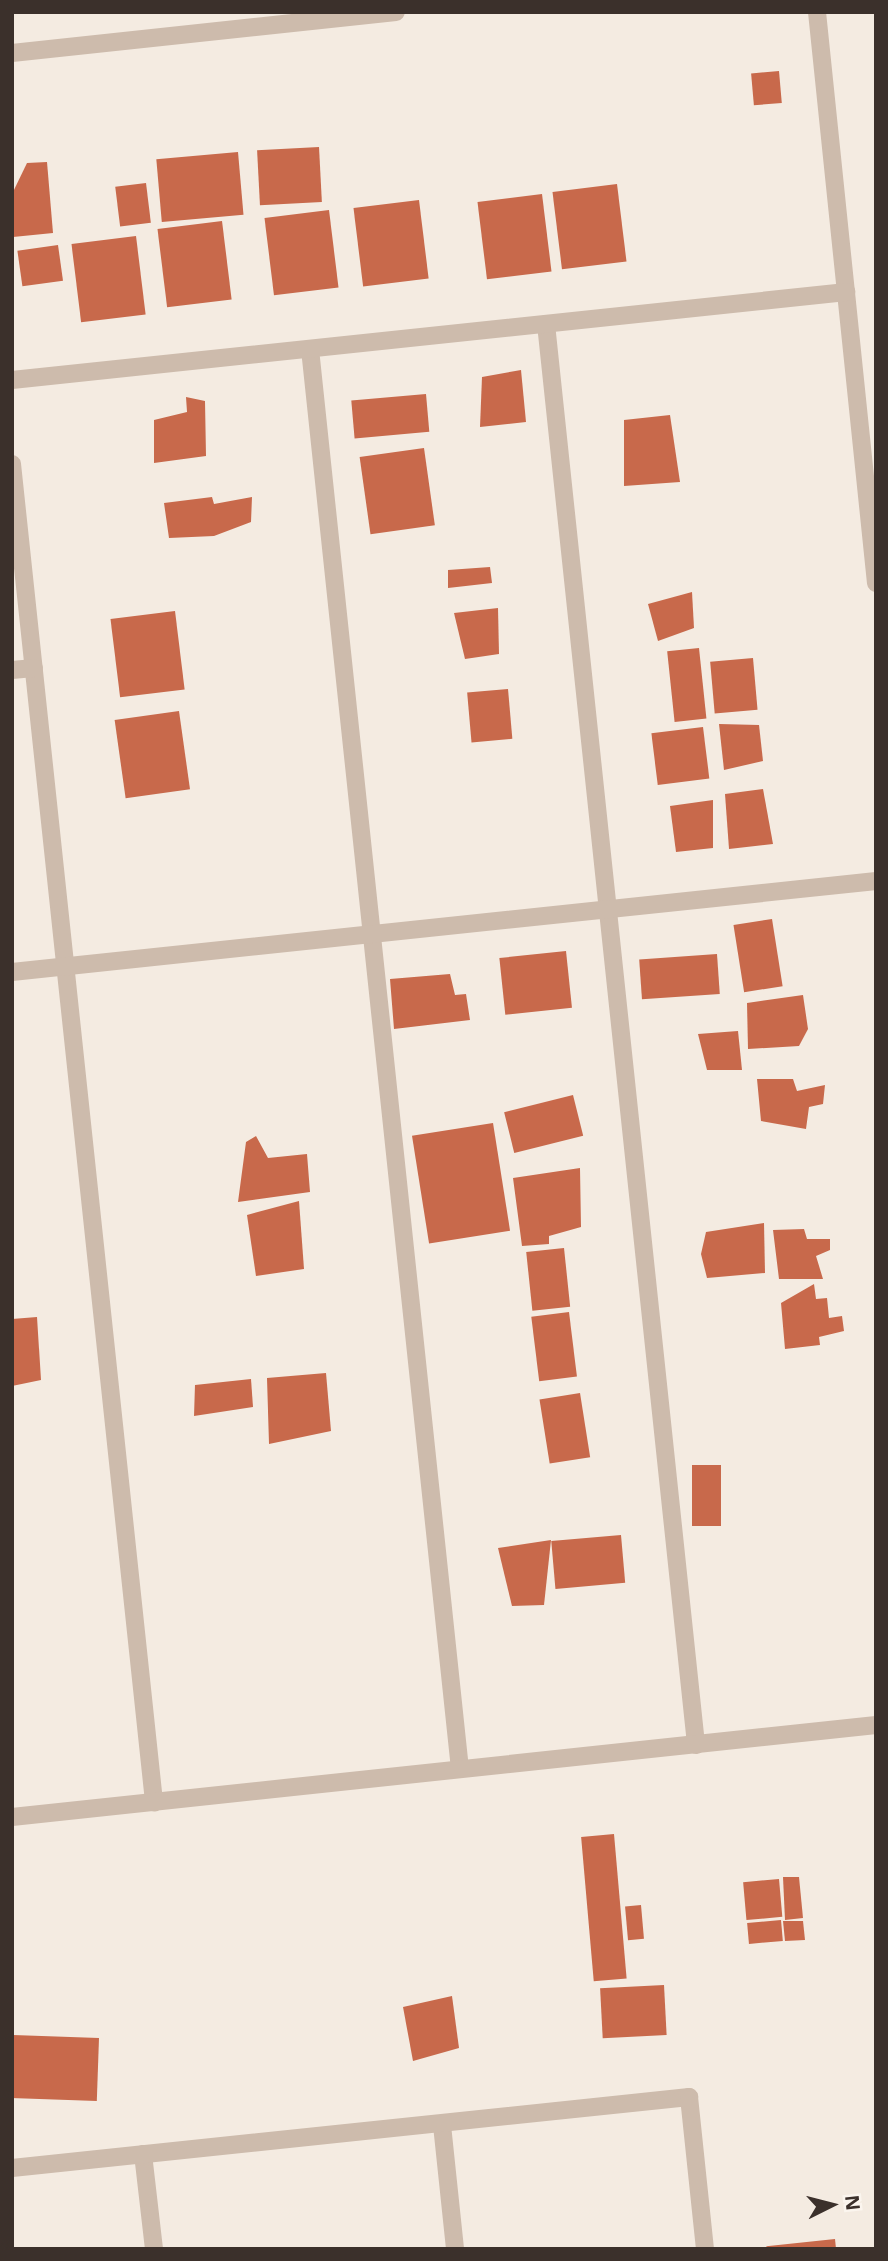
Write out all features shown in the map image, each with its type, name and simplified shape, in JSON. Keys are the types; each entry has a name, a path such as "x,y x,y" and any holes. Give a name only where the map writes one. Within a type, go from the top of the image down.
{"street":[{"path":"12,53 396,12"},
{"path":"817,12 876,583"},
{"path":"12,380 846,292"},
{"path":"546,324 696,1745"},
{"path":"310,349 460,1769"},
{"path":"12,464 154,1801"},
{"path":"12,670 34,668"},
{"path":"12,972 876,881"},
{"path":"12,1817 876,1725"},
{"path":"12,2168 689,2097 705,2249"},
{"path":"442,2125 455,2249"},
{"path":"143,2154 154,2249"}],"building":[{"path":"779,71 782,103 754,105 751,73"},
{"path":"319,147 322,202 260,205 257,150"},
{"path":"238,152 243,215 162,222 156,159"},
{"path":"47,162 53,233 13,237 12,194 27,163"},
{"path":"146,183 151,223 120,226 115,187"},
{"path":"617,184 627,261 562,269 552,192"},
{"path":"542,194 552,271 487,279 477,202"},
{"path":"419,200 429,278 363,286 353,208"},
{"path":"329,210 339,287 274,295 264,218"},
{"path":"222,221 232,299 167,307 157,229"},
{"path":"136,236 146,314 81,322 71,244"},
{"path":"58,245 63,281 22,286 17,251"},
{"path":"521,370 526,422 480,427 482,377"},
{"path":"426,394 429,432 355,438 351,401"},
{"path":"186,397 205,401 206,456 154,463 154,420 187,412"},
{"path":"670,415 680,482 624,486 624,420"},
{"path":"424,448 435,525 370,534 360,457"},
{"path":"212,497 214,504 252,497 251,522 214,536 169,538 164,503"},
{"path":"490,567 492,583 448,588 448,570"},
{"path":"692,592 694,628 658,641 648,604"},
{"path":"498,608 499,654 465,659 454,613"},
{"path":"175,611 185,689 120,697 110,619"},
{"path":"699,648 706,719 675,722 667,651"},
{"path":"753,658 758,710 715,714 710,662"},
{"path":"508,689 512,739 472,742 467,693"},
{"path":"179,711 190,789 126,798 115,720"},
{"path":"719,724 759,725 763,761 724,770"},
{"path":"703,727 709,779 658,785 651,733"},
{"path":"763,789 773,844 729,849 725,794"},
{"path":"713,800 713,848 676,852 670,806"},
{"path":"772,919 783,986 744,992 733,925"},
{"path":"566,951 572,1008 505,1015 499,958"},
{"path":"717,954 720,994 642,999 639,959"},
{"path":"450,974 455,995 466,994 470,1020 394,1029 390,979"},
{"path":"803,995 808,1029 799,1046 748,1049 747,1003"},
{"path":"738,1031 742,1070 707,1070 698,1034"},
{"path":"757,1079 793,1079 797,1091 825,1085 823,1104 809,1107 806,1129 761,1121"},
{"path":"573,1095 583,1136 514,1153 504,1112"},
{"path":"493,1123 510,1231 429,1243 412,1136"},
{"path":"256,1136 268,1158 307,1154 310,1192 238,1202 246,1142"},
{"path":"580,1168 581,1227 549,1236 549,1244 522,1246 513,1178"},
{"path":"299,1201 304,1269 256,1276 247,1215"},
{"path":"764,1223 765,1273 707,1278 701,1254 706,1232"},
{"path":"804,1229 807,1239 830,1239 830,1250 816,1256 823,1279 779,1279 773,1230"},
{"path":"564,1248 570,1307 532,1311 526,1252"},
{"path":"814,1284 816,1299 827,1298 829,1318 842,1316 844,1331 819,1337 820,1345 785,1349 781,1303"},
{"path":"569,1312 577,1377 539,1381 531,1317"},
{"path":"37,1317 41,1380 12,1386 12,1319"},
{"path":"326,1373 331,1431 269,1444 267,1378"},
{"path":"251,1379 253,1407 194,1416 195,1385"},
{"path":"580,1393 590,1457 550,1464 540,1399"},
{"path":"692,1465 721,1465 721,1526 692,1526"},
{"path":"621,1535 625,1583 555,1589 551,1541"},
{"path":"551,1540 544,1605 512,1606 498,1548"},
{"path":"614,1834 627,1978 594,1981 581,1837"},
{"path":"783,1877 799,1877 803,1918 785,1920"},
{"path":"779,1879 782,1917 746,1920 743,1882"},
{"path":"641,1905 644,1939 628,1940 625,1906"},
{"path":"781,1920 783,1941 749,1944 747,1923"},
{"path":"783,1921 803,1921 805,1940 785,1941"},
{"path":"664,1985 667,2035 603,2038 600,1988"},
{"path":"452,1996 459,2048 413,2061 403,2007"},
{"path":"13,2035 99,2038 97,2101 12,2098"},
{"path":"835,2239 836,2249 767,2249 766,2246"}]}
